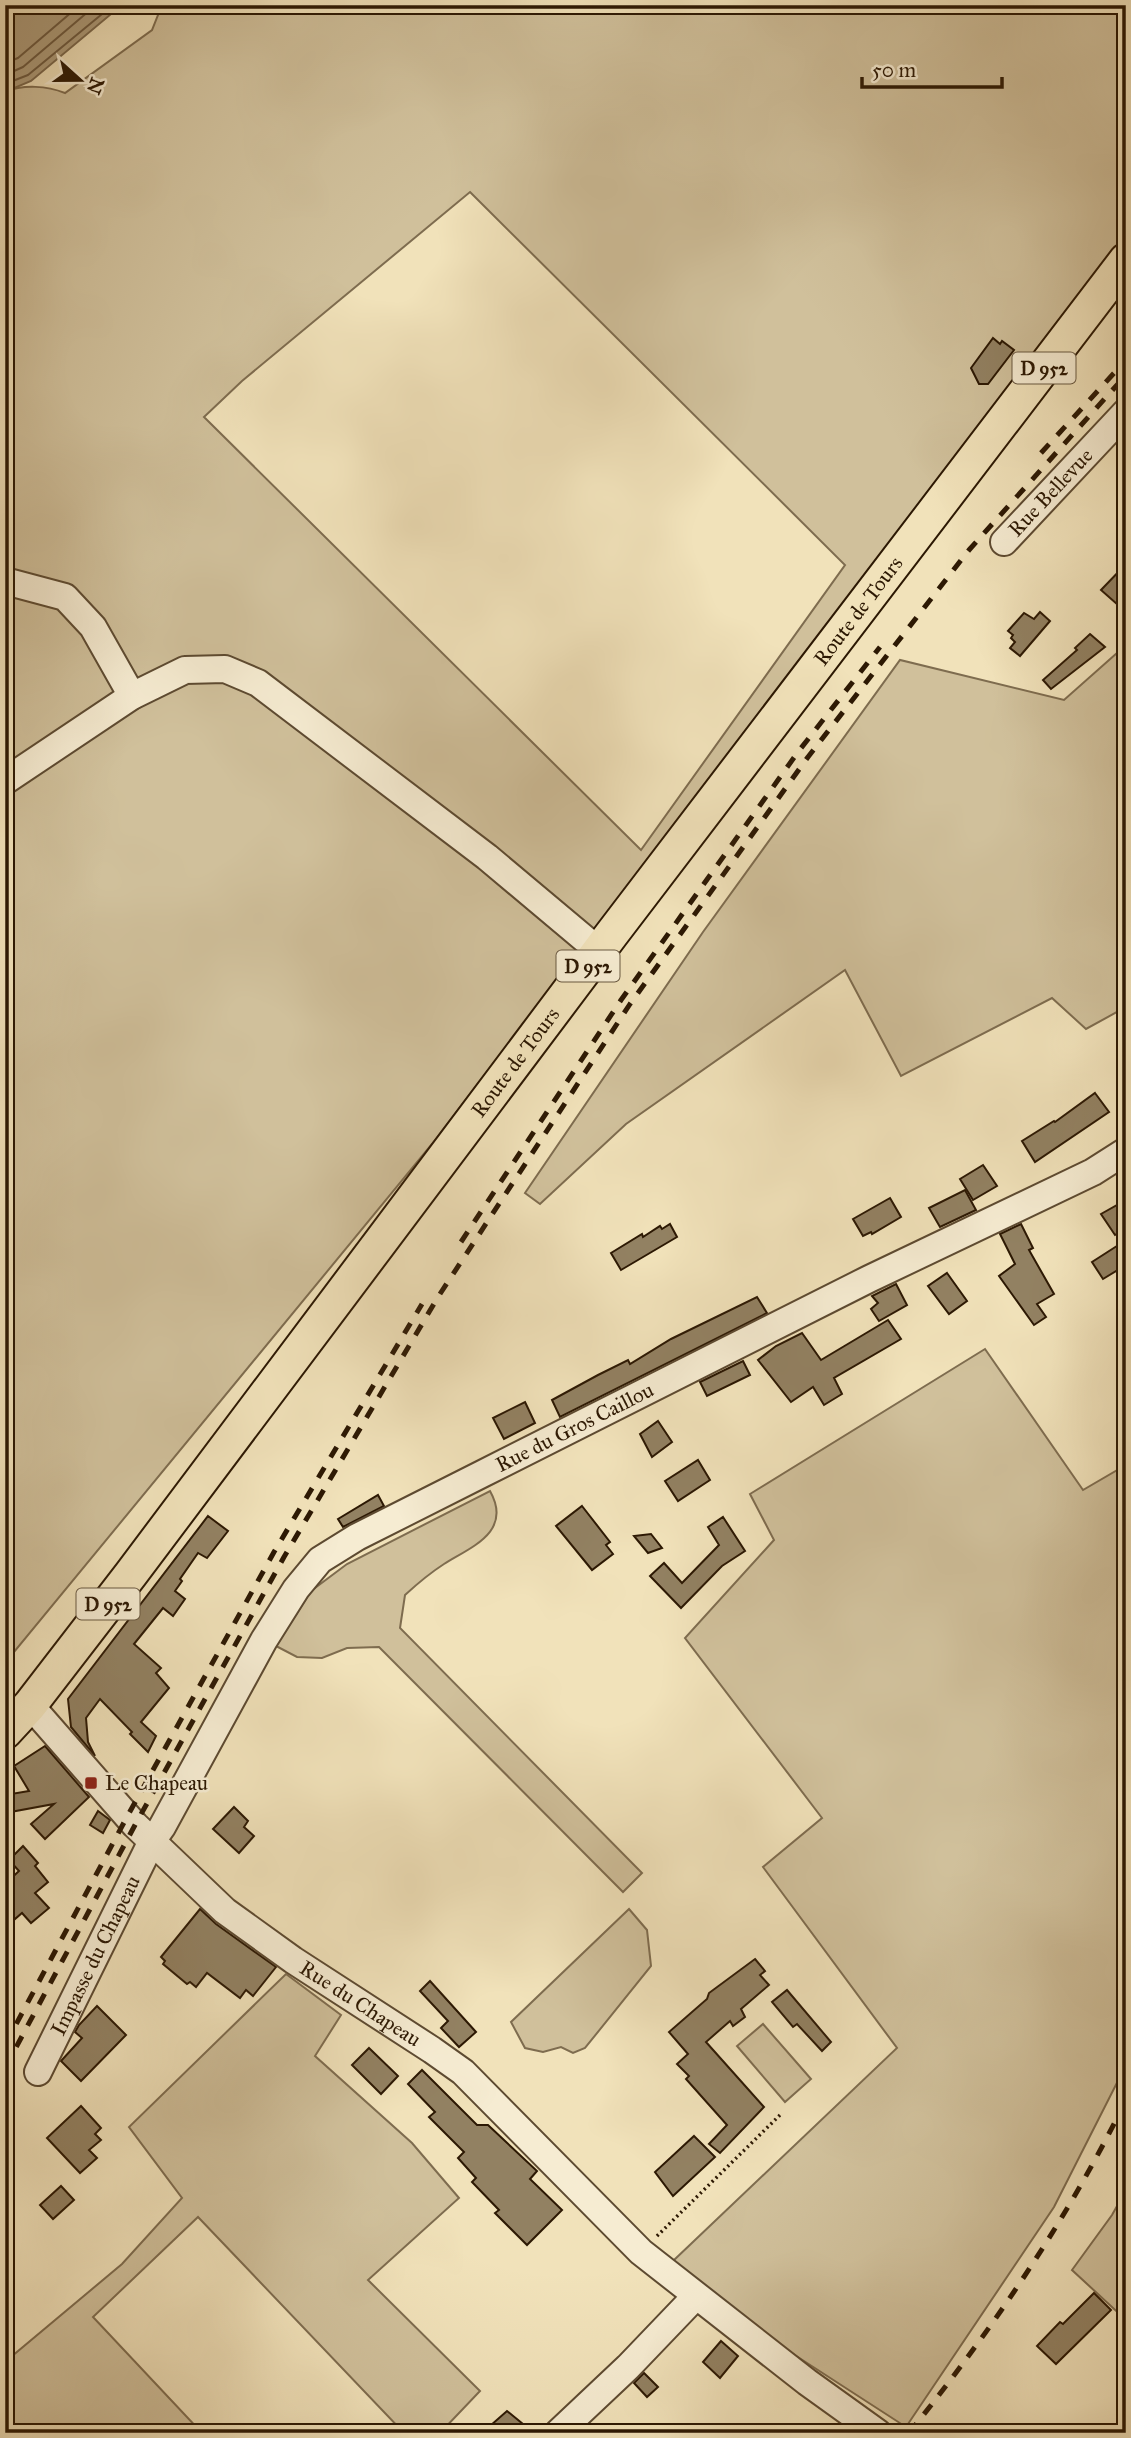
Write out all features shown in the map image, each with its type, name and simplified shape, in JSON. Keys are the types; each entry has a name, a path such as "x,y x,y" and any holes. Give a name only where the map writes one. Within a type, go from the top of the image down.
{"main road":[{"name":"Route de Tours","path":"5,1732 30,1706 599,951 1126,260"}],"street":[{"name":"Rue Bellevue","path":"1004,542 1126,412"},
{"path":"5,581 65,597 93,627 132,696"},
{"path":"5,781 132,696 185,670 225,669 258,683 487,857 599,951"},
{"name":"Rue du Gros Caillou","path":"152,1842 264,1640 296,1589 320,1560 357,1537 869,1279 1093,1172 1126,1152"},
{"name":"Rue du Chapeau","path":"30,1706 152,1842 225,1911 293,1960 463,2072 640,2252 817,2390 878,2433"},
{"name":"Impasse du Chapeau","path":"38,2071 152,1842"},
{"path":"558,2433 628,2367 695,2297"}],"path":[{"path":"640,2252 781,2114"}],"shaded area":[{"path":"162,5 1126,5 1126,239 1036,352 432,1144 5,1663 5,92 35,87 65,93 152,30","holes":["470,192 845,565 641,850 204,417 242,381"]},
{"path":"1126,645 1126,1007 1086,1029 1052,998 901,1076 845,970 626,1124 540,1204 525,1193 703,932 900,660 1064,700"},
{"path":"985,1349 1083,1490 1126,1465 1126,2065 1054,2207 906,2427 756,2330 673,2261 897,2048 763,1867 822,1818 685,1638 774,1540 750,1494"},
{"path":"490,1491 496,1505 493,1528 476,1544 439,1567 405,1595 400,1628 642,1873 623,1892 379,1647 347,1648 322,1658 297,1657 276,1646 311,1591 347,1564"},
{"path":"629,1909 647,1930 651,1966 585,2048 573,2053 561,2047 543,2052 525,2048 511,2022"},
{"path":"286,1974 341,2015 315,2056 412,2143 459,2198 368,2280 480,2391 440,2433 404,2433 198,2217 93,2317 202,2433 5,2433 5,2362 122,2264 182,2198 129,2127"},
{"path":"763,2024 811,2079 785,2102 737,2046"},
{"path":"1126,2190 1126,2320 1072,2270 1112,2215"}],"water":[{"path":"5,5 130,5 111,14 31,81 5,92"}],"building":[{"path":"993,338 1014,350 988,384 979,384 971,368"},
{"path":"1126,564 1126,612 1101,590"},
{"path":"1040,612 1050,621 1020,656 1010,648 1015,642 1008,631 1024,613 1034,619"},
{"path":"1090,634 1105,647 1051,689 1043,680 1077,650 1075,648"},
{"path":"1095,1093 1109,1112 1035,1162 1022,1141 1055,1122"},
{"path":"983,1165 997,1186 973,1200 960,1179"},
{"path":"965,1190 976,1210 940,1227 929,1208"},
{"path":"890,1198 901,1217 872,1234 871,1232 863,1236 853,1219"},
{"path":"1126,1200 1126,1228 1115,1235 1101,1214"},
{"path":"670,1224 677,1237 621,1270 611,1253 642,1234 643,1237 660,1226 662,1229"},
{"path":"1021,1224 1033,1248 1029,1250 1054,1294 1037,1304 1046,1317 1034,1325 999,1276 1015,1264 1000,1234"},
{"path":"1120,1244 1126,1252 1126,1265 1103,1279 1092,1262"},
{"path":"947,1273 967,1301 949,1314 928,1286"},
{"path":"896,1284 907,1305 879,1321 871,1309 878,1303 872,1296"},
{"path":"757,1297 767,1313 560,1417 552,1400 628,1360 630,1364 671,1339"},
{"path":"888,1320 901,1339 834,1378 842,1394 824,1405 813,1387 791,1402 758,1360 776,1346 802,1333 821,1360"},
{"path":"743,1361 750,1375 707,1396 700,1382"},
{"path":"525,1402 535,1423 504,1439 493,1418"},
{"path":"658,1421 672,1442 652,1457 640,1434"},
{"path":"698,1460 710,1480 678,1501 665,1481"},
{"path":"378,1495 384,1506 343,1527 338,1519"},
{"path":"582,1506 610,1542 606,1545 613,1554 592,1570 556,1526"},
{"path":"208,1516 228,1531 207,1558 198,1553 180,1579 182,1581 175,1591 185,1599 173,1616 163,1608 134,1644 161,1668 156,1673 169,1688 141,1722 156,1736 148,1752 100,1699 86,1718 88,1742 95,1756 71,1727 68,1699"},
{"path":"723,1517 745,1551 722,1566 681,1608 650,1576 664,1563 682,1583 719,1545 708,1527"},
{"path":"651,1534 662,1548 648,1553 634,1536"},
{"path":"45,1746 89,1797 45,1839 31,1824 54,1804 5,1813 5,1795 29,1791 14,1766"},
{"path":"234,1807 248,1821 244,1827 254,1836 239,1853 213,1829"},
{"path":"98,1811 110,1820 103,1833 90,1825"},
{"path":"23,1846 38,1863 35,1866 48,1882 35,1893 49,1908 31,1923 22,1913 15,1919 5,1907 5,1884 19,1871 9,1860"},
{"path":"200,1909 216,1924 276,1967 253,1996 246,1990 240,1998 207,1973 196,1987 190,1982 187,1984 163,1964 165,1961 161,1957"},
{"path":"755,1959 765,1971 760,1975 769,1985 741,2009 745,2017 733,2026 730,2021 706,2042 764,2107 720,2153 709,2144 727,2125 686,2079 689,2076 677,2064 688,2054 669,2032 707,1999 709,1993"},
{"path":"430,1981 476,2032 459,2047 441,2028 448,2021 420,1991"},
{"path":"787,1990 831,2042 822,2051 797,2024 793,2027 772,2002"},
{"path":"97,2006 126,2035 81,2081 61,2061 82,2038 75,2032"},
{"path":"369,2048 398,2076 381,2094 352,2065"},
{"path":"422,2070 477,2125 488,2125 537,2171 530,2179 562,2210 527,2245 495,2213 499,2210 472,2182 476,2178 458,2158 464,2152 429,2117 435,2112 408,2084"},
{"path":"81,2106 101,2128 95,2134 101,2140 89,2150 97,2158 80,2173 47,2138"},
{"path":"694,2136 715,2157 673,2196 655,2172"},
{"path":"61,2186 74,2200 53,2219 40,2205"},
{"path":"1094,2293 1111,2310 1056,2364 1037,2346"},
{"path":"721,2341 738,2356 720,2378 703,2362"},
{"path":"644,2373 658,2387 647,2397 634,2383"},
{"path":"507,2411 534,2433 482,2433"}],"railway":[{"path":"1041,453 1126,360"},
{"path":"5,2068 135,1825 284,1557 438,1297 630,1004 808,757 969,550 1126,375"},
{"path":"461,1242 621,1000 798,752 880,647"},
{"path":"5,2045 128,1815 274,1552 422,1304"},
{"path":"909,2433 1027,2272 1079,2189 1126,2100"}],"place":[{"name":"Le Chapeau","path":"91,1783"}]}
